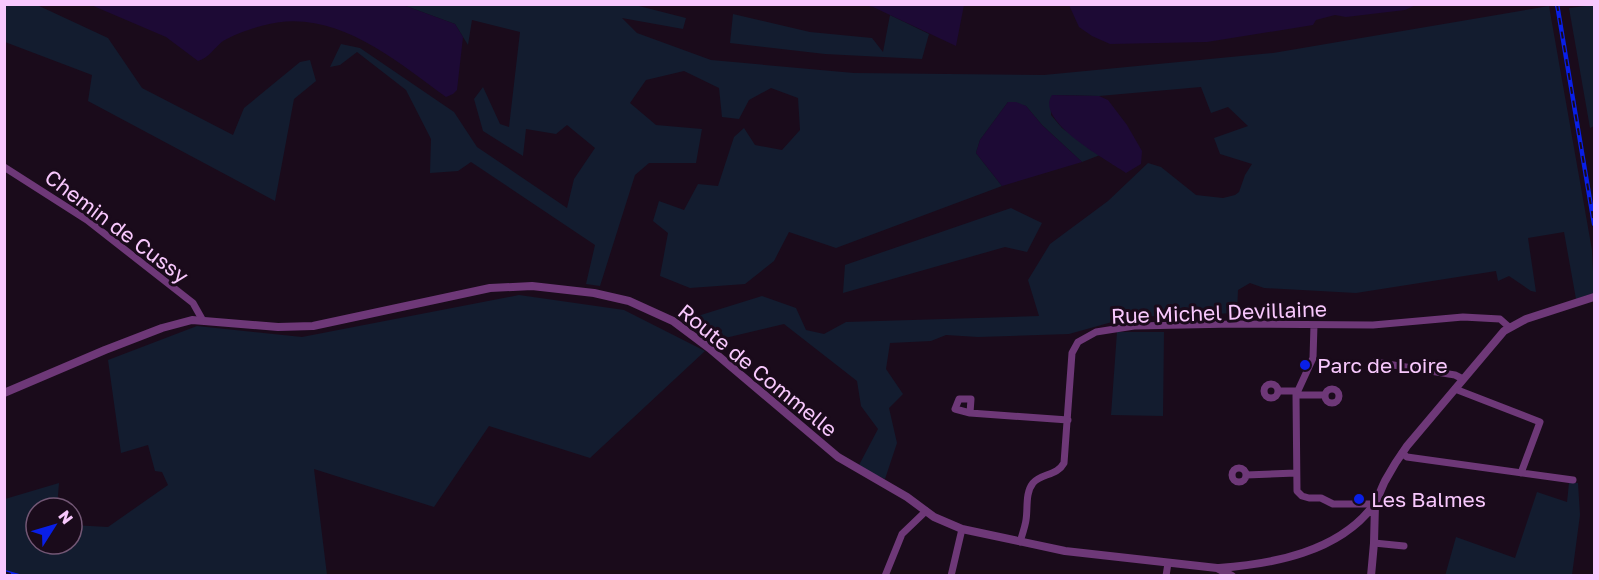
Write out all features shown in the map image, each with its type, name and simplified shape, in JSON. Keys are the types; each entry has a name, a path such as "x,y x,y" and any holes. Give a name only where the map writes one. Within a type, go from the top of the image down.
{"street":[{"name":"Chemin de Cussy","path":"4,166 87,220 193,303 202,319"},
{"name":"Route de Commelle","path":"4,393 162,328 192,320 202,319 278,327 313,326 490,288 514,286 555,288 628,301 673,321 709,348 838,457 907,497 934,517 962,529 1065,551 1217,568 1232,576"},
{"path":"1217,568 1267,562 1324,545 1349,530 1374,504 1402,453 1500,335 1509,327 1526,319 1594,297"},
{"name":"Rue Michel Devillaine","path":"1020,542 1032,485 1059,470 1064,463 1072,353 1078,342 1096,332 1134,326 1373,325 1463,317 1500,319 1509,327"},
{"path":"1314,326 1313,358 1297,393 1296,473 1298,491 1302,496 1321,498 1333,504 1374,504"},
{"path":"1375,362 1455,375 1463,379"},
{"path":"1455,389 1540,422 1521,473"},
{"path":"1278,391 1325,395"},
{"path":"970,413 1068,420"},
{"path":"1402,453 1407,458 1573,480"},
{"path":"1246,475 1296,473"},
{"path":"1371,576 1374,504"},
{"path":"885,576 902,534 926,511"},
{"path":"951,576 962,529"},
{"path":"1374,543 1404,546"},
{"path":"1166,576 1168,563"}],"shaded area":[{"path":"1069,4 1416,5 1405,10 1346,17 1335,15 1316,20 1313,25 1207,42 1110,44 1079,27"},
{"path":"4,5 37,5 108,38 142,88 233,135 244,108 300,62 310,60 316,81 294,99 275,201 88,101 92,75 5,42"},
{"path":"91,5 403,5 455,24 463,37 457,90 446,97 404,66 360,39 336,29 312,23 287,21 237,34 223,41 198,61 166,37"},
{"path":"403,5 635,5 686,18 683,29 622,18 637,33 711,60 854,73 1044,75 1273,53 1549,6 1592,250 1594,293 1576,299 1564,232 1528,238 1536,292 1509,276 1498,281 1496,271 1356,293 1264,288 1250,283 1238,290 1237,313 1130,317 1069,334 978,337 946,335 931,341 890,343 886,369 903,394 889,408 897,443 885,479 858,467 878,429 861,406 857,381 784,324 721,339 718,330 698,334 688,319 762,296 796,308 806,330 824,334 846,322 1039,316 1028,280 1050,244 1108,201 1148,163 1161,167 1196,195 1223,198 1235,195 1239,192 1252,164 1220,154 1214,138 1248,126 1228,107 1211,113 1201,87 1099,96 1052,95 1051,115 1062,128 1100,155 1082,162 1042,125 1026,106 1008,102 980,140 976,153 1002,186 836,248 789,232 774,261 745,284 690,288 660,276 668,233 653,221 659,201 684,210 698,184 718,186 734,137 744,128 755,145 782,150 800,130 798,98 771,88 749,100 739,119 722,117 719,88 684,71 646,80 630,103 656,125 702,129 696,163 649,163 635,175 600,286 586,284 595,245 471,162 458,171 430,173 431,139 406,90 357,52 340,65 330,67 341,44 360,48 454,112 477,147 567,208 574,179 595,148 567,125 556,134 526,129 523,156 483,131 474,99 483,87 500,124 509,127 520,32 472,20 468,45 455,24"},
{"path":"863,5 964,5 956,46 873,7"},
{"path":"1594,5 1594,126 1590,128 1569,8"},
{"path":"733,14 810,32 872,38 883,52 890,15 929,34 922,59 825,54 730,43"},
{"path":"1052,95 1099,96 1108,100 1127,125 1142,151 1141,164 1126,173 1075,139 1053,116 1049,105"},
{"path":"1008,102 1026,106 1042,125 1082,162 1002,186 976,153 980,140"},
{"path":"1011,208 1042,223 1027,252 1005,247 843,293 845,265"},
{"path":"519,295 624,310 705,351 590,458 489,426 434,507 314,469 327,575 5,575 5,499 59,483 58,496 24,496 24,556 84,556 84,526 108,527 168,485 162,472 155,471 148,445 121,453 108,360 197,326 302,337"},
{"path":"1117,332 1164,332 1163,416 1111,415"},
{"path":"1569,483 1578,483 1580,515 1572,575 1445,576 1456,537 1515,558 1537,492 1567,502"}],"railway":[{"path":"1557,4 1594,224"},
{"path":"4,572 18,576"}],"place":[{"name":"Parc de Loire","path":"1305,365"},
{"name":"Les Balmes","path":"1359,499"}]}
